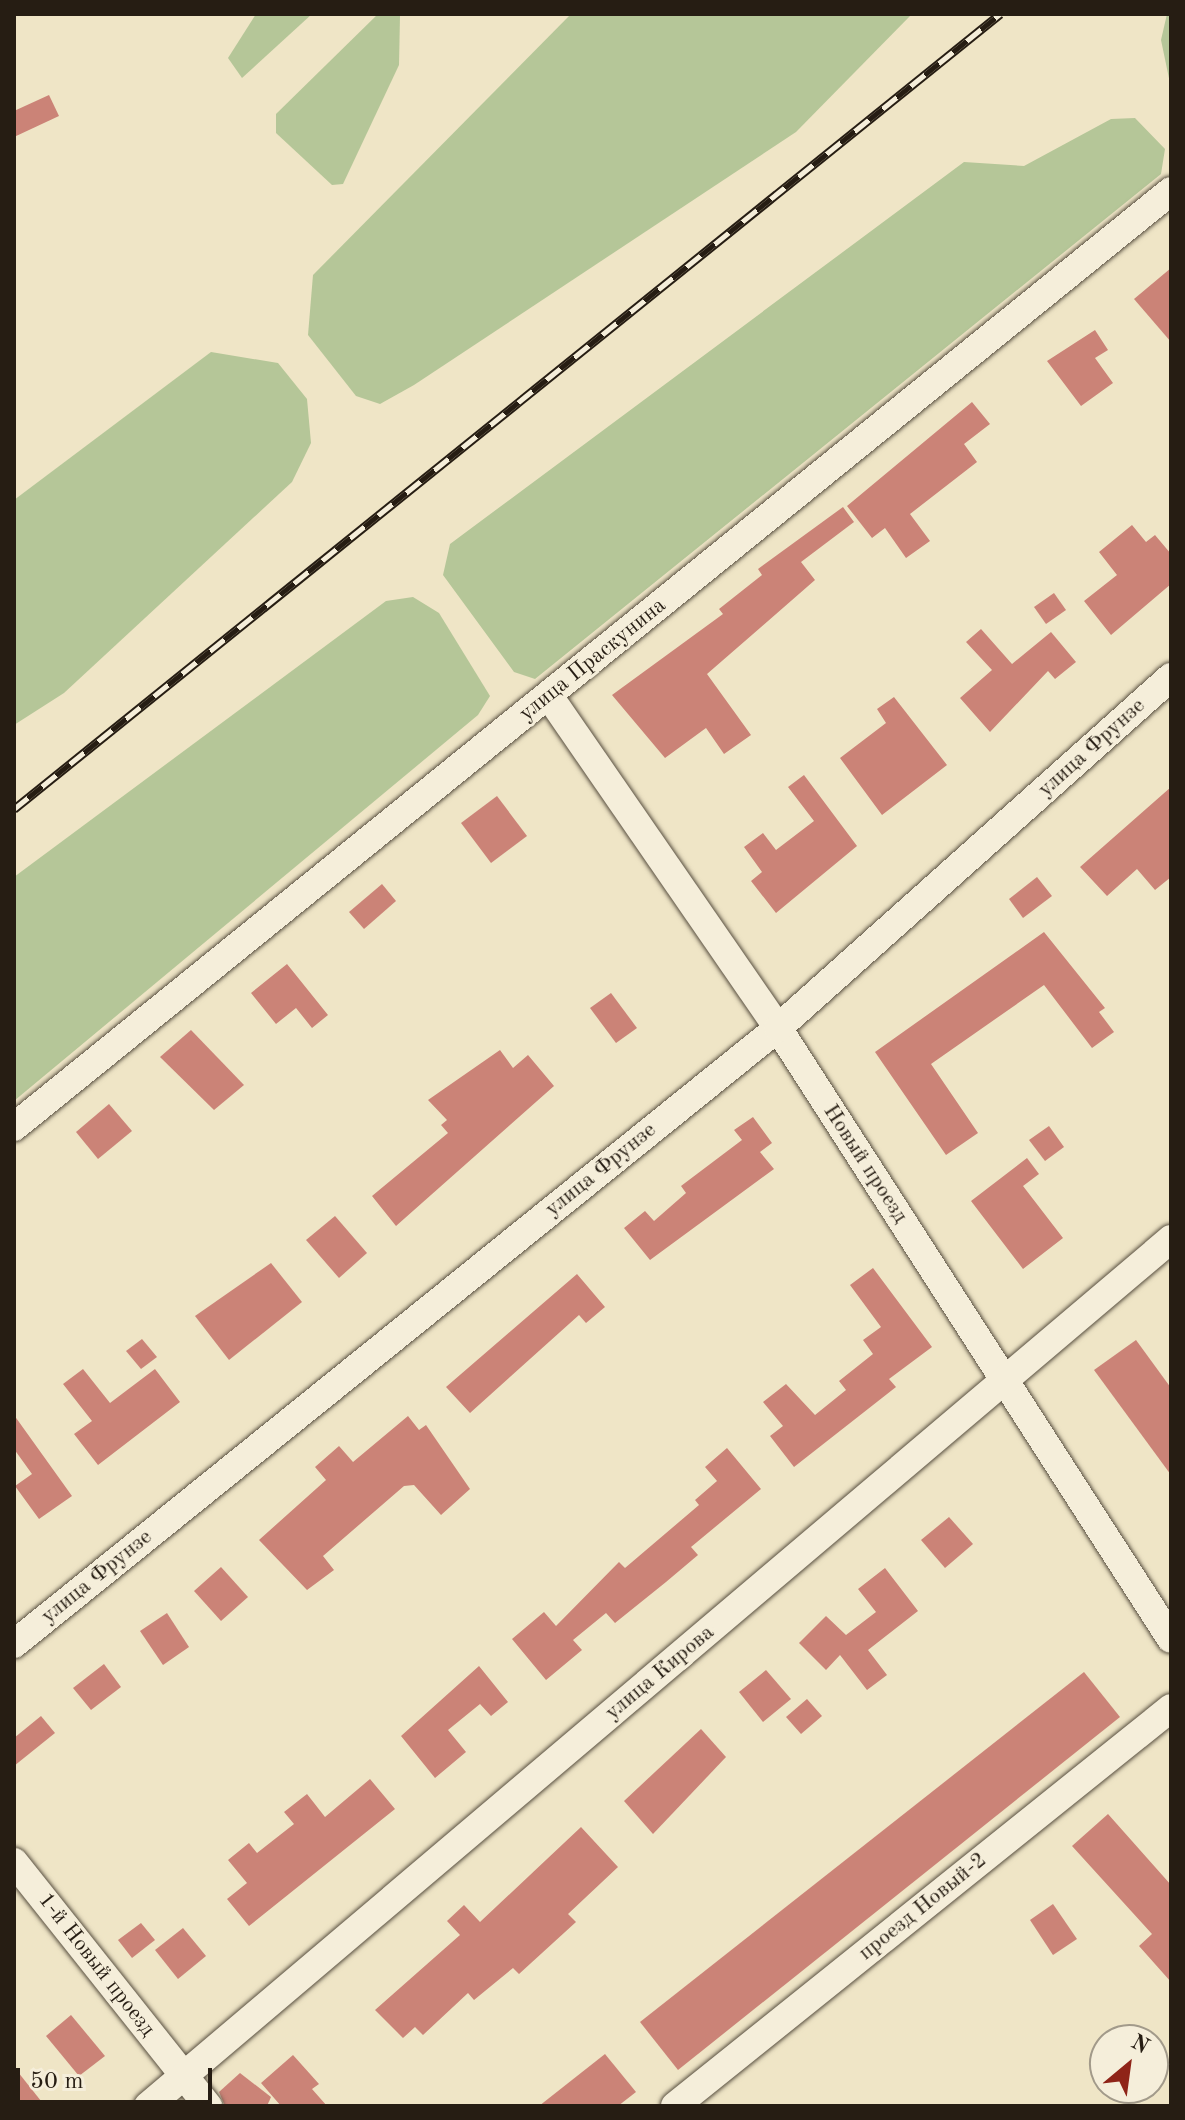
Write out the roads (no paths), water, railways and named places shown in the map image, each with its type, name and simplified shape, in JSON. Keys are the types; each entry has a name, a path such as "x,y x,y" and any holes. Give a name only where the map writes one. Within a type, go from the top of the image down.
{"street":[{"name":"улица Праскунина","path":"14,1127 1171,191"},
{"name":"улица Фрунзе","path":"14,1644 778,1028 1171,677"},
{"name":"Новый проезд","path":"549,696 778,1028 1171,1639"},
{"name":"улица Кирова","path":"148,2106 1171,1239"},
{"name":"проезд Новый-2","path":"675,2106 1171,1708"},
{"name":"1-й Новый проезд","path":"14,1862 208,2106"}],"railway":[{"path":"14,809 1000,14"}]}
